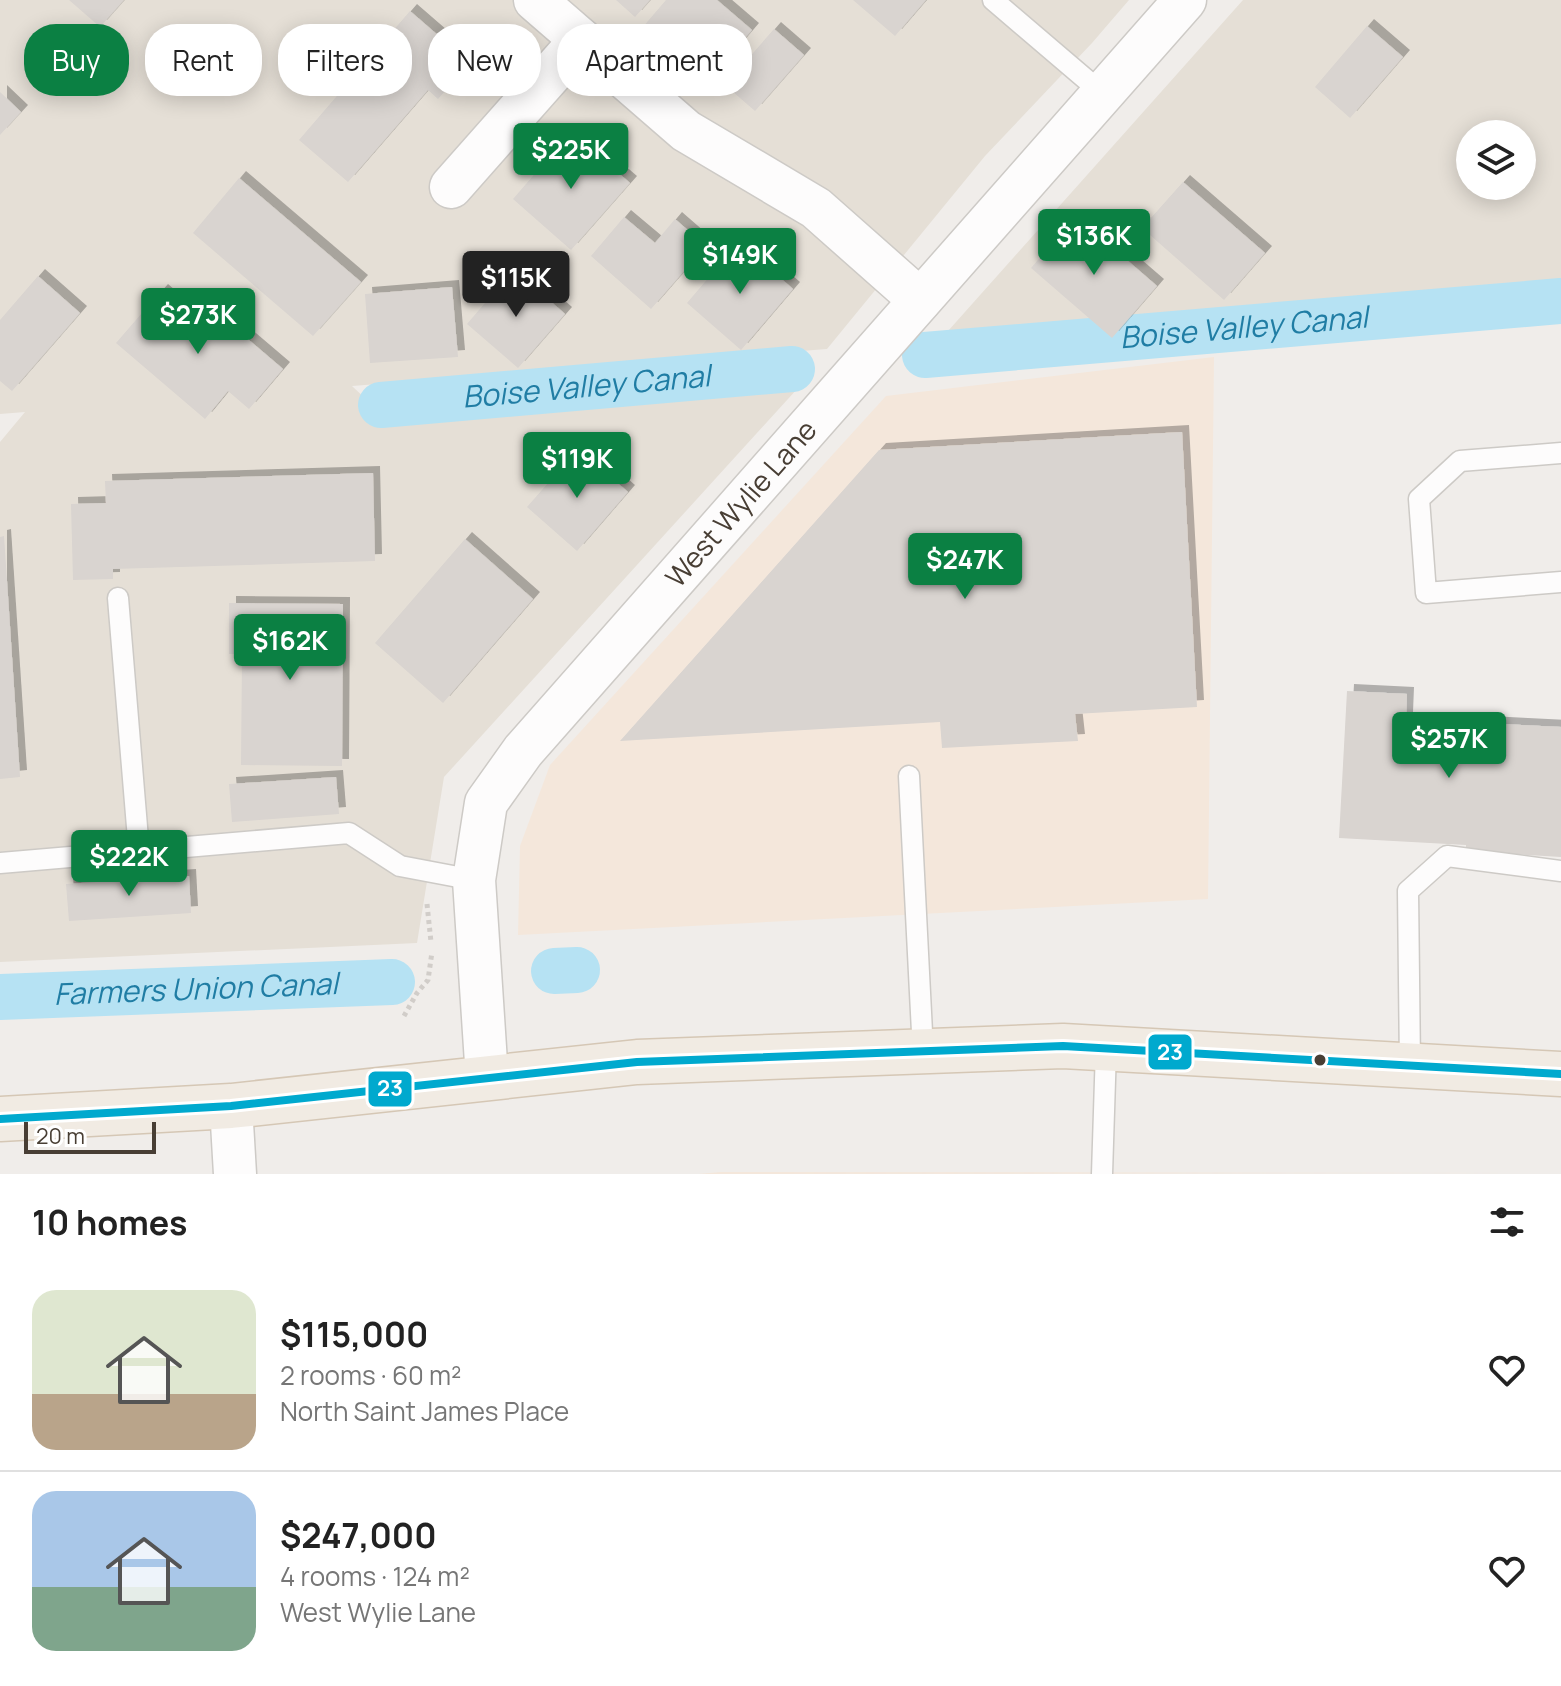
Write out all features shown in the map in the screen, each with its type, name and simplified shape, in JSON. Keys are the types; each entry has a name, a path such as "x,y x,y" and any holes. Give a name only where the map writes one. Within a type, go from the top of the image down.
{"main road":[{"path":"0,1119 231,1106 637,1062 1063,1046 1561,1074"}],"street":[{"path":"535,0 563,24"},
{"name":"West Wylie Lane","path":"487,1078 474,880 486,803 523,751 1185,0"},
{"path":"451,187 557,67"},
{"path":"646,96 686,131 816,208 920,300"},
{"path":"231,1106 235,1174"}],"lane":[{"path":"993,0 1102,93"},
{"path":"1561,453 1460,461 1419,499 1426,593 1561,582"},
{"path":"118,598 139,851"},
{"path":"909,776 923,1052"},
{"path":"0,863 349,833 400,866 474,880"},
{"path":"1410,1066 1408,891 1447,856 1561,871"},
{"path":"1102,1174 1106,1049"}],"path":[{"path":"404,1016 428,980 432,954 427,871"}],"shaded area":[{"path":"0,0 1129,0 985,156 827,349 352,386 386,418 798,388 444,777 417,943 0,962 0,442 25,412 0,414"},
{"path":"1243,0 1561,0 1561,291 940,340"},
{"path":"1214,357 1208,899 518,935 520,846 550,765 886,396"},
{"path":"721,1172 1561,1173 699,1174"}],"building":[{"path":"69,0 124,0 103,24 97,24"},
{"path":"616,0 650,0 635,17"},
{"path":"666,0 717,0 745,24 645,24"},
{"path":"853,0 926,0 895,36"},
{"path":"410,11 428,27 428,90 348,182 299,140 337,96 412,96 412,24 399,24"},
{"path":"1367,26 1403,57 1350,118 1315,87"},
{"path":"774,29 804,55 755,111 738,96 752,96 752,54"},
{"path":"0,92 21,112 0,135"},
{"path":"571,132 630,183 571,250 513,199"},
{"path":"239,178 361,282 313,336 193,233"},
{"path":"1183,182 1265,253 1224,300 1142,228"},
{"path":"1076,216 1157,286 1112,338 1031,268"},
{"path":"624,217 655,243 675,219 706,246 651,309 591,256"},
{"path":"739,242 793,289 741,350 687,303"},
{"path":"514,269 565,314 518,368 467,324"},
{"path":"38,276 80,313 12,391 0,381 0,320"},
{"path":"452,287 458,357 370,363 365,294"},
{"path":"161,291 203,327 216,312 283,369 249,409 228,391 205,419 116,343"},
{"path":"1182,432 1197,707 1075,714 1078,741 942,748 940,722 620,741 879,450"},
{"path":"578,449 628,492 577,551 527,507"},
{"path":"373,473 375,561 113,569 113,579 73,580 71,504 106,503 105,481"},
{"path":"4,536 20,777 0,779 0,537"},
{"path":"465,539 533,599 443,703 375,643"},
{"path":"229,603 343,604 342,766 241,765 242,654 229,654"},
{"path":"1347,691 1407,694 1406,719 1561,727 1561,857 1466,851 1466,845 1339,838"},
{"path":"336,777 339,814 232,822 229,784"},
{"path":"189,876 191,913 69,921 66,884"}],"waterway":[{"name":"Boise Valley Canal","path":"925,355 1561,301"},
{"name":"Boise Valley Canal","path":"381,405 792,369"},
{"name":"Farmers Union Canal","path":"554,971 577,970"},
{"name":"Farmers Union Canal","path":"0,997 392,982"}],"transit line":[{"name":"23","path":"0,1119 231,1106 637,1062 1063,1046 1561,1074"}]}
